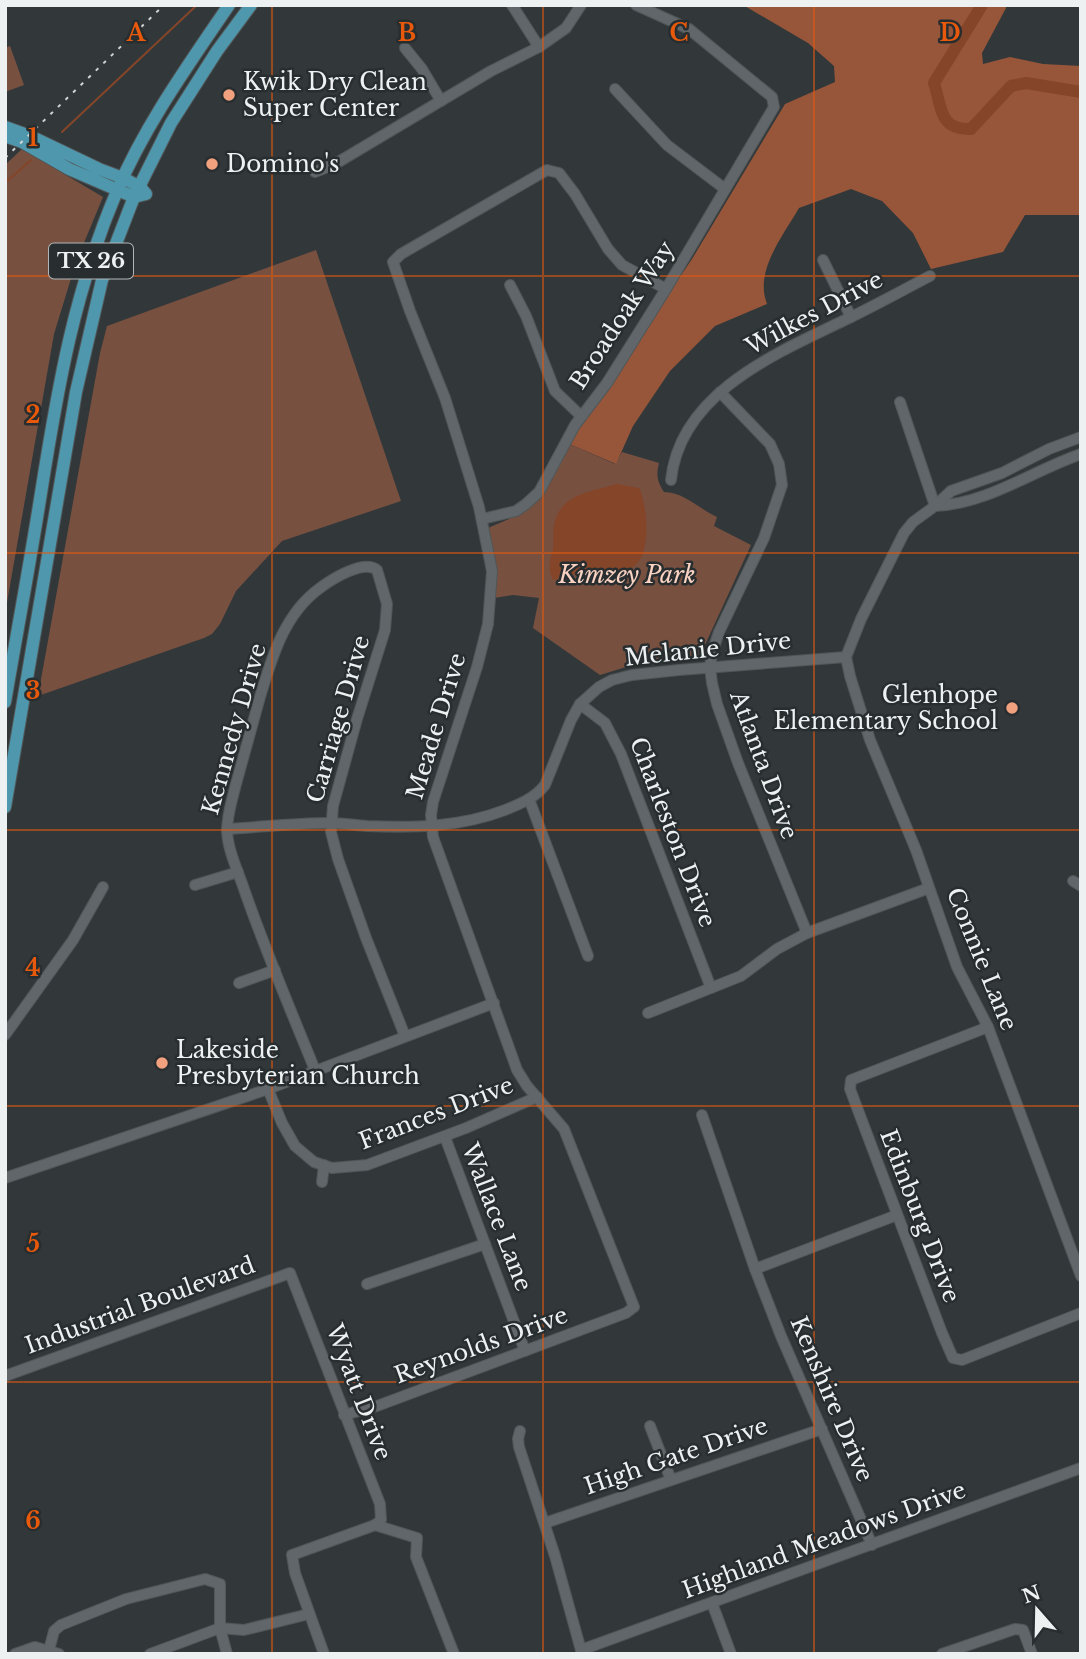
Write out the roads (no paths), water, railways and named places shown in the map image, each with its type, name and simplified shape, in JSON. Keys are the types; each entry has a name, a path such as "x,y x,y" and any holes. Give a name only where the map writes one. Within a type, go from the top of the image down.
{"main road":[{"name":"TX 26","path":"5,702 51,423 75,308 98,237 120,184 184,73 229,5"},
{"name":"TX 26","path":"6,794 76,392 94,309 109,261 137,192 170,123 216,51 251,5"},
{"path":"5,127 99,169 120,184"},
{"path":"5,136 22,142 69,169 120,184 137,192"},
{"path":"36,523 52,526"}],"street":[{"path":"512,5 539,47"},
{"path":"315,173 335,164 491,71 539,47 566,29 581,5"},
{"name":"Broadoak Way","path":"482,519 516,510 526,505 539,492 581,416 607,383 666,289 775,104 772,97 689,29 636,5"},
{"path":"405,48 422,69 441,101"},
{"path":"615,89 667,145 726,189"},
{"name":"Meade Drive","path":"631,1311 633,1302 564,1129 527,1086 517,1070 433,837 431,815 435,795 477,667 488,624 492,571 482,519 445,398 393,262 401,254 543,171 553,170 559,173 575,194 596,232 622,265 666,289"},
{"path":"823,260 851,317"},
{"name":"Wilkes Drive","path":"671,480 676,449 693,422 720,392 758,364 930,276"},
{"path":"510,285 526,316 555,391 581,416"},
{"name":"Atlanta Drive","path":"720,392 771,444 779,464 782,485 764,538 719,632 710,667 717,704 738,763 807,933"},
{"path":"900,402 935,506"},
{"path":"846,657 861,619 904,533 913,522 951,491 1002,473 1081,437"},
{"path":"1057,446 1062,461"},
{"path":"935,506 957,505 1006,488 1081,454"},
{"name":"Carriage Drive","path":"306,601 324,584 355,569 369,566 377,570 387,604 385,630 333,806 331,832 338,859 405,1036"},
{"name":"Kennedy Drive","path":"306,601 285,628 268,673 230,810 227,830 228,844 238,872 315,1070"},
{"name":"Melanie Drive","path":"227,830 332,822 367,826 432,826 492,815 539,793 545,785 580,704 599,687 612,680 632,675 710,667 846,657"},
{"name":"Connie Lane","path":"846,657 870,740 916,849 957,967 988,1027 1081,1276"},
{"name":"Charleston Drive","path":"580,704 605,723 621,754 711,988"},
{"path":"529,799 588,956"},
{"path":"195,885 238,872"},
{"path":"5,1035 73,940 103,887"},
{"path":"648,1013 741,976 777,949 807,933 929,888"},
{"path":"239,983 275,970"},
{"path":"5,1178 268,1089 494,1003"},
{"name":"Edinburg Drive","path":"988,1027 849,1083 950,1353 958,1360 1081,1313"},
{"path":"268,1089 295,1146 314,1162 324,1165 322,1181"},
{"name":"Frances Drive","path":"324,1165 346,1168 367,1166 445,1137 537,1097"},
{"name":"Kenshire Drive","path":"702,1115 781,1336 872,1545"},
{"name":"Wallace Lane","path":"445,1137 525,1352"},
{"path":"755,1269 897,1214"},
{"path":"367,1284 485,1244"},
{"name":"Industrial Boulevard","path":"5,1376 290,1273"},
{"name":"Wyatt Drive","path":"290,1273 380,1504 381,1520 375,1525"},
{"name":"Reynolds Drive","path":"344,1415 377,1406 631,1311"},
{"path":"650,1426 671,1480"},
{"name":"High Gate Drive","path":"545,1523 822,1429"},
{"path":"520,1431 519,1447 545,1523 582,1652"},
{"name":"Highland Meadows Drive","path":"582,1652 1081,1468"},
{"path":"324,1654 295,1573 292,1555 375,1525 417,1538 416,1557 454,1654"},
{"path":"15,1654 35,1647 52,1653 50,1640 54,1630 61,1625 126,1599 205,1579 220,1584 220,1628 227,1654"},
{"path":"712,1603 731,1654"},
{"path":"150,1654 220,1628 244,1630 309,1614"},
{"path":"942,1654 1016,1629 1023,1630 1032,1654"}],"waterway":[{"path":"62,132 197,5"},
{"path":"982,5 934,83 947,121 953,126 971,129 1011,86 1026,83 1081,92"},
{"path":"5,183 31,160"}],"railway":[{"path":"5,158 164,5"}],"place":[{"name":"Kwik Dry Clean Super Center","path":"229,95"},
{"name":"Domino's","path":"212,164"},
{"name":"Glenhope Elementary School","path":"1012,708"},
{"name":"Lakeside Presbyterian Church","path":"162,1063"}],"park label":[{"name":"Kimzey Park","path":"627,575"}]}
